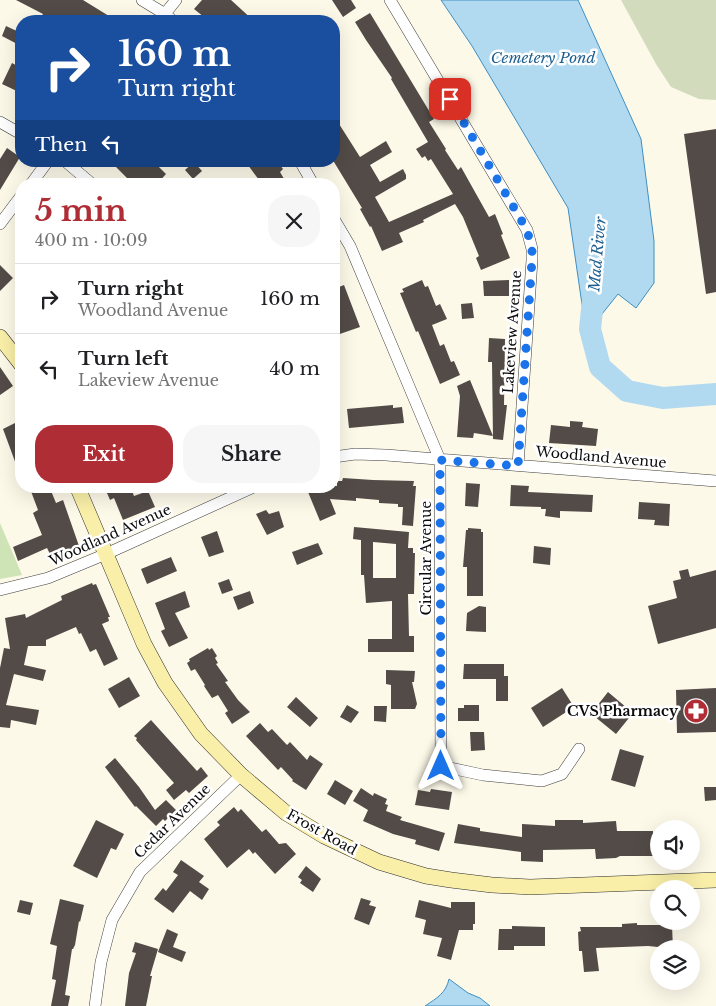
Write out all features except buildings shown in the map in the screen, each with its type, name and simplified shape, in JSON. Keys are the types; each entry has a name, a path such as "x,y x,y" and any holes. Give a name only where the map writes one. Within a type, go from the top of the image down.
{"main road":[{"path":"0,337 15,356"},
{"name":"Frost Road","path":"80,493 144,644 165,683 201,734 241,774 286,813 324,836 380,862 426,876 492,885 530,887 716,880"}],"street":[{"path":"142,0 161,15"},
{"path":"168,15 176,0"},
{"name":"Lakeview Avenue","path":"390,0 486,159 530,238 532,260 518,466"},
{"path":"0,122 15,131"},
{"path":"35,178 44,167"},
{"path":"72,167 85,178"},
{"path":"303,167 310,178"},
{"path":"0,224 15,204"},
{"name":"Circular Avenue","path":"340,229 350,246 440,460 441,766 483,775 542,781 562,774 579,749"},
{"name":"Woodland Avenue","path":"340,456 355,454 716,481"},
{"name":"Woodland Avenue","path":"0,590 48,578 241,493"},
{"name":"Cedar Avenue","path":"95,1006 101,962 112,920 140,872 241,774"}],"green space":[{"path":"621,0 716,0 716,100 699,99 671,87 656,64"},
{"path":"0,523 22,575 0,579"}],"water":[{"name":"Cemetery Pond","path":"441,0 578,0 641,139 654,241 654,283 636,308 618,294 590,329 585,325 568,208 472,46"},
{"path":"449,979 490,1006 425,1006 443,992"}],"waterway":[{"name":"Mad River","path":"593,300 590,329 600,367 627,391 663,398 716,394"}],"place":[{"name":"CVS Pharmacy","path":"696,711"}],"route":[{"path":"441,766 440,460 518,466 532,260 532,249 527,230 450,99"}]}
